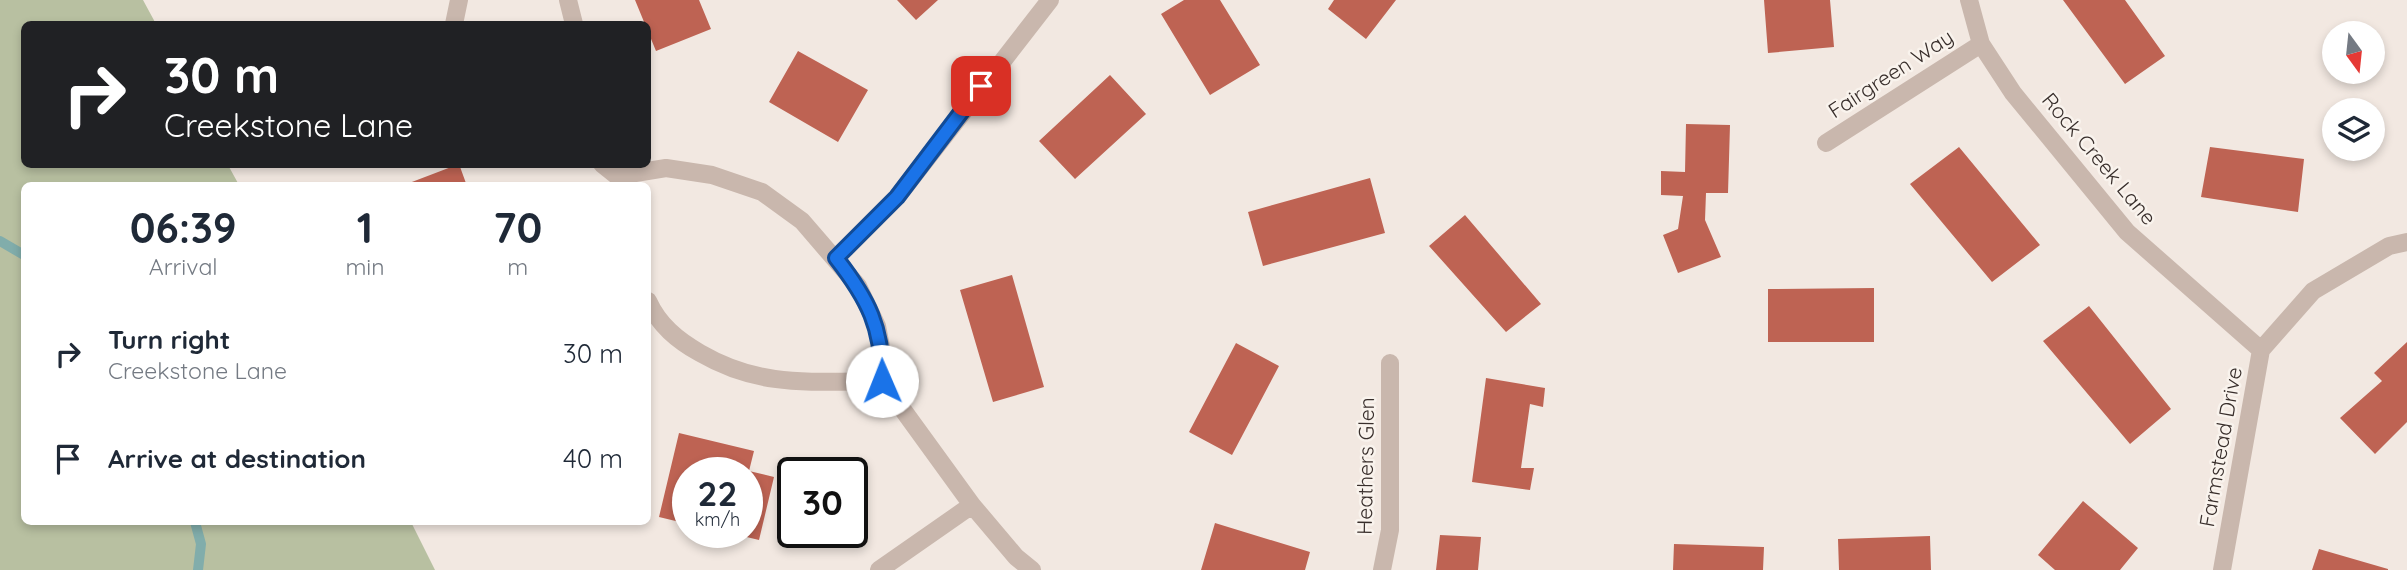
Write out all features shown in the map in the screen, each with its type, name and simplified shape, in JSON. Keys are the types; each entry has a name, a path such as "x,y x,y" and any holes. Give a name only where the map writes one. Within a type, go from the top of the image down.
{"street":[{"path":"455,21 459,0"},
{"path":"568,0 573,21"},
{"path":"836,258 897,197 1050,0"},
{"name":"Rock Creek Lane","path":"1969,0 1981,44 2013,93 2127,232 2261,350"},
{"name":"Fairgreen Way","path":"1826,143 1981,44"},
{"path":"616,181 666,168 712,175 762,192 802,221 858,286 877,326 882,352 882,381 972,505 1016,557 1032,570"},
{"name":"Farmstead Drive","path":"2222,570 2261,350 2314,290 2389,246 2407,243"},
{"path":"651,308 677,340 729,370 767,380 882,381"},
{"name":"Heathers Glen","path":"1382,570 1390,530 1390,363"},
{"path":"879,570 972,505"}],"green space":[{"path":"0,0 143,0 154,21 21,21 21,168 230,168 237,182 21,182 21,525 412,525 435,570 0,570"}],"building":[{"path":"635,0 699,0 711,29 656,51 651,39 651,21 644,21"},
{"path":"897,0 938,0 916,20"},
{"path":"1184,0 1220,0 1260,65 1210,95 1161,14"},
{"path":"1334,0 1396,0 1366,39 1328,9"},
{"path":"1764,0 1830,0 1834,47 1768,53"},
{"path":"2063,0 2125,0 2165,56 2125,84"},
{"path":"798,51 868,90 838,142 769,102"},
{"path":"1110,75 1146,114 1075,179 1039,141"},
{"path":"1686,124 1730,125 1728,193 1706,193 1705,220 1721,257 1678,273 1663,235 1678,229 1683,196 1661,195 1661,171 1685,172"},
{"path":"1959,147 2040,245 1992,282 1910,184"},
{"path":"2210,147 2304,159 2298,212 2201,197"},
{"path":"449,168 460,168 466,182 412,182"},
{"path":"1370,178 1385,233 1263,266 1248,212"},
{"path":"1465,215 1541,304 1506,332 1429,246"},
{"path":"1012,275 1044,387 993,402 960,290"},
{"path":"1874,288 1874,342 1768,342 1768,289"},
{"path":"2089,306 2171,409 2130,444 2043,341"},
{"path":"2407,342 2407,422 2375,454 2340,418 2382,381 2374,373"},
{"path":"1236,343 1279,366 1232,455 1189,432"},
{"path":"1486,378 1545,388 1543,407 1530,404 1521,468 1534,468 1530,490 1472,482"},
{"path":"679,433 754,451 752,457 673,457"},
{"path":"672,462 672,520 659,517"},
{"path":"763,474 774,477 763,523"},
{"path":"2083,501 2138,548 2120,570 2055,570 2038,555"},
{"path":"1215,523 1310,552 1305,570 1201,570"},
{"path":"1440,535 1481,537 1478,570 1436,570"},
{"path":"1930,536 1931,570 1839,570 1838,539"},
{"path":"1674,544 1764,547 1763,570 1673,570"},
{"path":"2319,549 2388,569 2388,570 2312,570"}],"waterway":[{"path":"0,241 21,253"},
{"path":"196,525 201,544 198,570"}],"route":[{"path":"882,381 882,352 877,326 858,286 836,258 897,197 981,86"}]}
